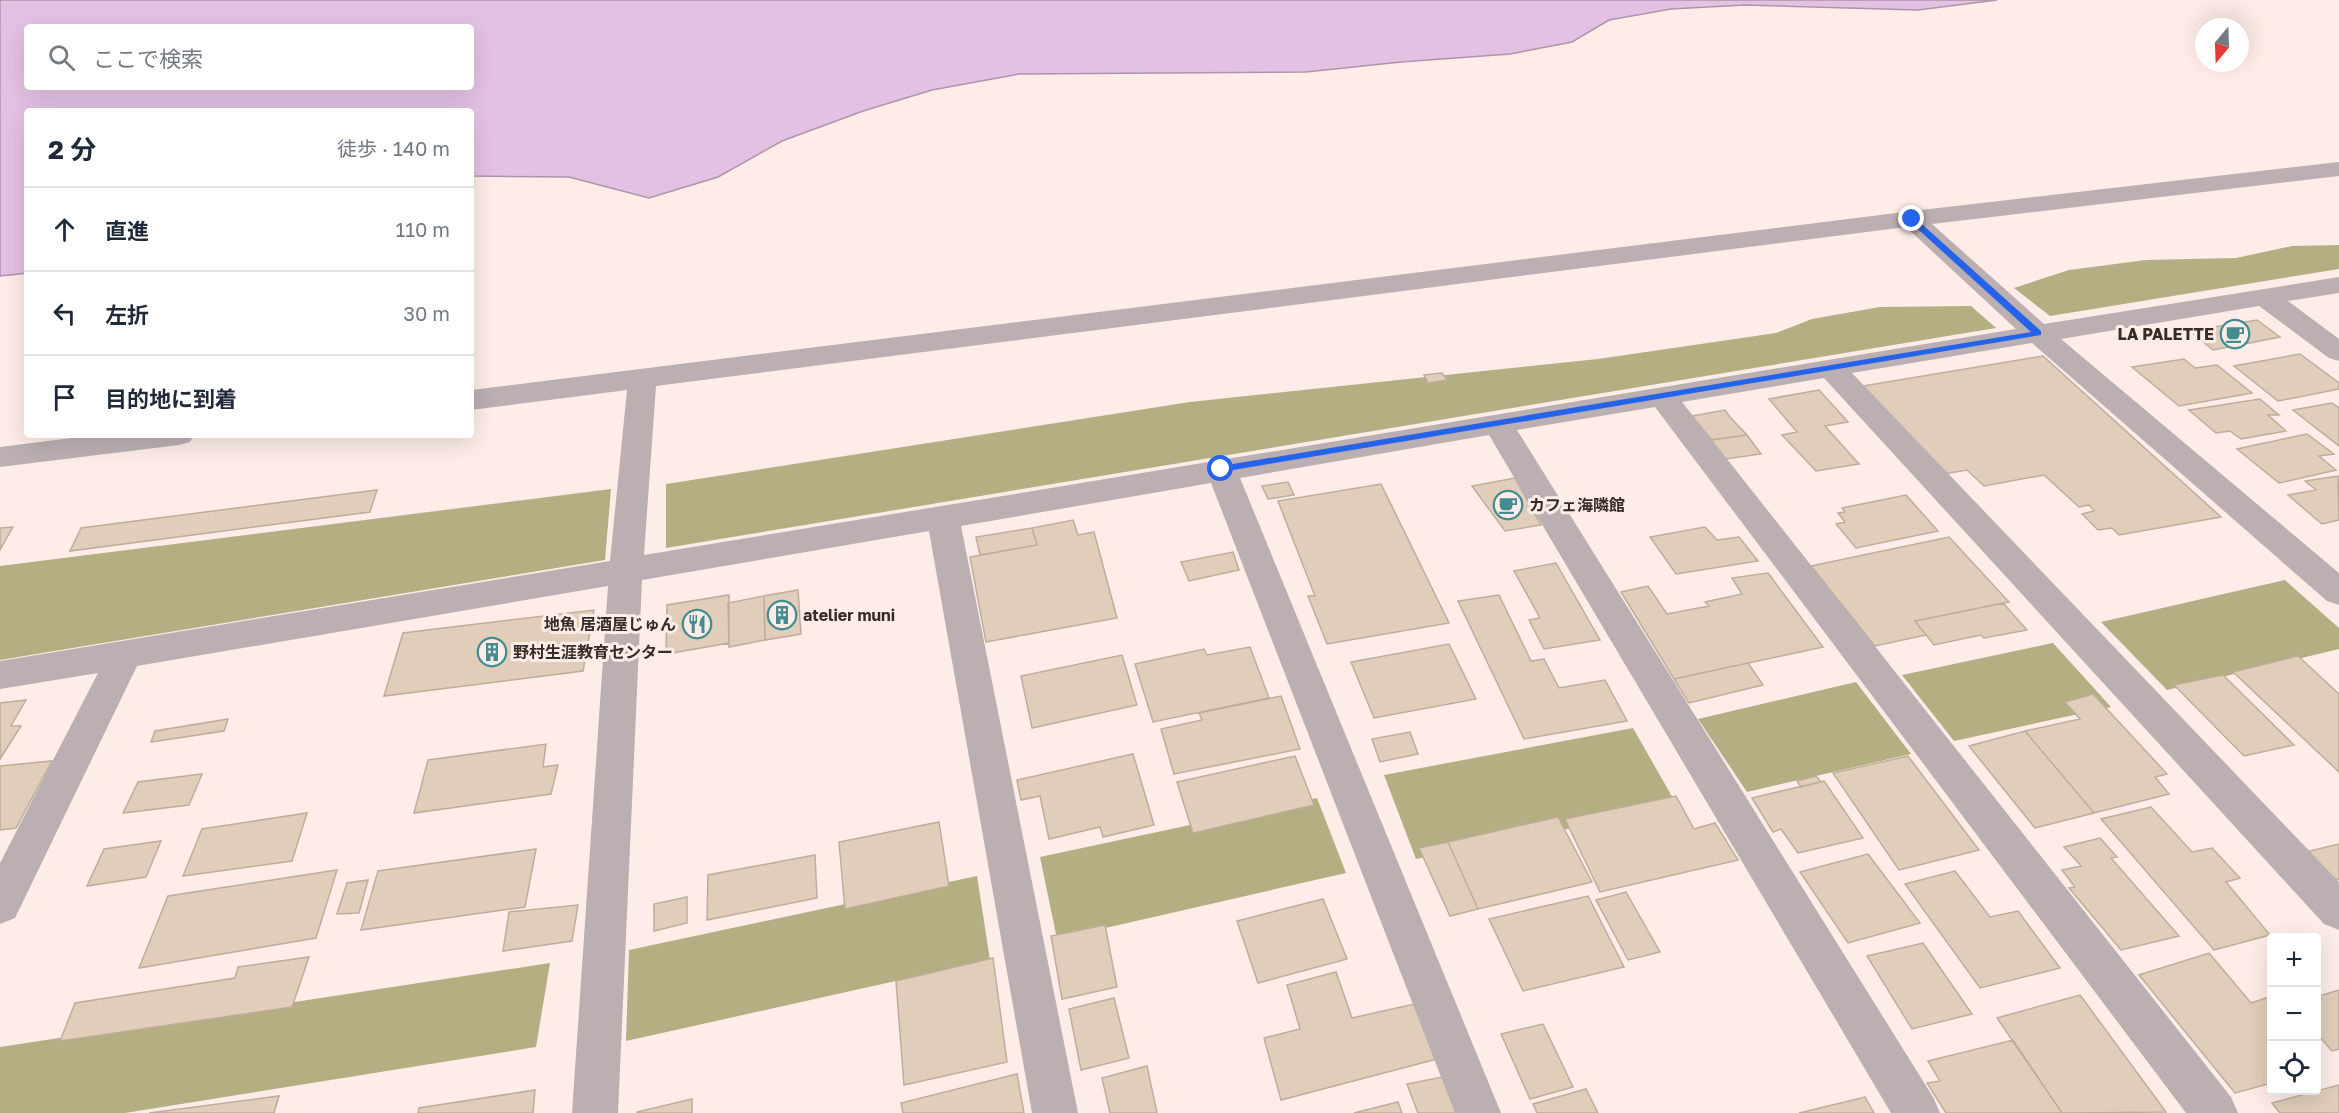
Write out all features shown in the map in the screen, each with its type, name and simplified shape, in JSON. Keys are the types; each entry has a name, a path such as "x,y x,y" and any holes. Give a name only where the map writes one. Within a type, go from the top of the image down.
{"street":[{"path":"474,400 1912,219 2339,169"},
{"path":"1912,219 2038,333 2339,592"},
{"path":"0,675 626,572 1830,367 2339,285"},
{"path":"2264,297 2339,352"},
{"path":"1830,367 2339,911"},
{"path":"594,1113 626,572 642,380"},
{"path":"1662,396 2210,1106"},
{"path":"1498,424 1917,1113"},
{"path":"0,457 155,438"},
{"path":"1221,469 1478,1113"},
{"path":"943,518 1055,1113"},
{"path":"0,905 125,655"}],"shaded area":[{"path":"0,0 1997,0 1918,10 1745,5 1671,9 1609,20 1572,42 1510,54 1306,72 1019,74 932,90 863,111 782,141 718,177 649,198 569,177 474,176 474,108 24,108 24,273 0,276"},
{"path":"2339,245 2339,269 2050,316 2014,288 2069,270 2146,260 2236,258 2292,246"},
{"path":"1971,306 1996,328 666,548 666,484 1190,402 1598,359 1776,333 1812,319 1880,307"},
{"path":"611,489 605,560 0,660 0,566"},
{"path":"2285,580 2339,628 2339,649 2167,690 2101,622"},
{"path":"2053,643 2111,707 1954,741 1902,675"},
{"path":"1856,682 1911,754 1747,792 1698,719"},
{"path":"1633,728 1678,807 1416,859 1384,775"},
{"path":"1317,798 1346,873 1057,939 1040,857"},
{"path":"977,876 990,960 626,1041 629,950"},
{"path":"550,963 536,1047 125,1113 0,1113 0,1047"}],"building":[{"name":"LA PALETTE","path":"2257,320 2280,337 2213,350 2190,331"},
{"path":"2300,354 2339,383 2339,389 2278,401 2234,366"},
{"path":"2043,356 2221,517 2119,535 2112,528 2098,530 2082,514 2094,511 2089,505 2079,507 2044,475 1984,486 1967,470 1938,475 1857,387"},
{"path":"2184,359 2195,368 2217,365 2252,393 2179,406 2132,367"},
{"path":"1442,373 1447,380 1428,383 1424,375"},
{"path":"1819,390 1848,422 1825,426 1859,464 1816,471 1782,435 1797,432 1769,399"},
{"path":"2260,399 2279,415 2268,415 2286,431 2241,439 2230,431 2216,433 2189,410"},
{"path":"2332,403 2339,408 2339,446 2293,410"},
{"path":"1725,410 1747,435 1712,440 1692,416"},
{"path":"2307,434 2334,454 2319,456 2336,470 2279,483 2237,449"},
{"path":"1747,435 1761,454 1725,459 1709,440"},
{"path":"2338,476 2339,520 2322,524 2288,495 2316,490 2305,481"},
{"name":"カフェ海隣館","path":"1515,478 1541,525 1505,531 1472,486"},
{"path":"1288,482 1294,495 1268,499 1262,486"},
{"path":"1381,484 1449,623 1327,644 1308,596 1315,596 1278,501"},
{"path":"377,490 370,512 70,551 81,528"},
{"path":"1906,495 1938,531 1856,548 1836,524 1845,522 1838,513 1845,512 1842,508"},
{"path":"1073,520 1078,535 1094,532 1117,618 986,642 970,557 1037,545 1032,528"},
{"path":"13,527 0,550 0,528"},
{"path":"1705,527 1717,540 1739,537 1758,561 1676,574 1650,537"},
{"path":"1032,528 1037,545 980,555 976,537"},
{"path":"1949,537 2009,602 1915,621 1926,635 1875,646 1811,566"},
{"path":"1233,552 1239,570 1189,581 1181,562"},
{"path":"1556,563 1600,640 1544,649 1529,620 1540,618 1514,571"},
{"path":"1768,573 1823,647 1674,679 1621,592 1648,586 1667,614 1709,606 1705,602 1742,594 1732,578"},
{"name":"atelier muni","path":"798,590 801,634 765,640 764,596"},
{"name":"地魚 居酒屋じゅん","path":"729,595 729,643 666,654 667,605"},
{"path":"1499,595 1531,661 1544,659 1559,688 1605,680 1627,721 1524,739 1458,601"},
{"path":"764,596 765,640 729,647 728,603"},
{"path":"2003,603 2027,630 1984,638 1981,635 1934,645 1915,621"},
{"name":"野村生涯教育センター","path":"594,610 583,671 384,696 403,633"},
{"path":"1449,644 1476,699 1374,718 1351,662"},
{"path":"1250,647 1269,698 1153,722 1135,664 1204,649 1207,655"},
{"path":"1122,655 1137,705 1032,728 1021,676"},
{"path":"2298,656 2339,694 2339,772 2233,672"},
{"path":"1748,663 1763,685 1689,703 1674,679"},
{"path":"2223,675 2294,745 2244,756 2174,685"},
{"path":"2093,694 2167,774 2155,777 2169,794 2094,813 2025,731 2080,719 2065,702"},
{"path":"1281,696 1300,749 1174,774 1161,729 1202,720 1199,713"},
{"path":"26,700 11,726 21,726 0,759 0,703"},
{"path":"228,719 224,731 151,742 155,731"},
{"path":"2025,731 2094,813 2035,828 1969,746"},
{"path":"1410,732 1418,754 1380,762 1372,739"},
{"path":"546,744 543,767 558,765 551,794 414,813 428,760"},
{"path":"1133,754 1154,825 1103,837 1100,827 1049,839 1040,796 1021,800 1017,780"},
{"path":"1295,756 1314,805 1193,833 1177,782"},
{"path":"1908,756 1979,850 1899,870 1833,773"},
{"path":"52,761 16,828 0,830 0,766"},
{"path":"202,774 189,805 123,813 138,782"},
{"path":"1816,776 1821,782 1801,787 1797,781"},
{"path":"1824,781 1863,838 1798,853 1781,829 1773,832 1752,798"},
{"path":"1676,796 1694,829 1715,823 1738,860 1600,892 1565,819"},
{"path":"2151,807 2192,852 2212,848 2240,878 2226,882 2268,933 2267,936 2214,950 2101,819"},
{"path":"307,813 292,861 183,876 202,829"},
{"path":"1558,817 1592,882 1478,909 1448,842"},
{"path":"939,822 949,886 845,909 839,842"},
{"path":"2100,838 2117,857 2111,858 2179,936 2121,950 2069,888 2075,887 2062,870 2081,866 2064,847"},
{"path":"161,841 146,877 87,886 104,849"},
{"path":"1448,842 1478,909 1450,916 1419,848"},
{"path":"2339,844 2339,879 2333,880 2306,852"},
{"path":"536,849 525,907 361,930 378,871"},
{"path":"1868,854 1920,923 1848,943 1800,872"},
{"path":"815,855 817,898 707,920 708,875"},
{"path":"337,870 316,938 139,968 168,896"},
{"path":"1955,871 1990,917 2018,911 2060,968 1980,988 1905,884"},
{"path":"368,880 359,913 337,914 347,883"},
{"path":"1626,892 1660,952 1628,960 1596,900"},
{"path":"1588,896 1624,967 1523,991 1489,919"},
{"path":"687,897 687,923 654,931 654,904"},
{"path":"1323,899 1347,959 1258,983 1237,921"},
{"path":"578,905 572,941 503,951 509,912"},
{"path":"1105,925 1117,987 1062,999 1051,936"},
{"path":"1923,943 1972,1014 1912,1029 1867,956"},
{"path":"2209,953 2251,1003 2267,998 2267,1084 2235,1093 2139,975"},
{"path":"309,957 292,1007 60,1041 75,1003 235,978 238,967"},
{"path":"993,958 1007,1062 904,1085 896,981"},
{"path":"1336,972 1352,1018 1414,1004 1437,1059 1281,1100 1264,1038 1300,1029 1287,985"},
{"path":"2339,990 2339,1049 2332,1051 2321,1039 2321,995"},
{"path":"2080,995 2166,1112 2062,1113 1997,1018"},
{"path":"1114,998 1129,1058 1081,1070 1069,1009"},
{"path":"1543,1024 1573,1087 1530,1099 1501,1034"},
{"path":"2013,1040 2062,1113 1946,1113 1927,1083 1940,1081 1928,1061"},
{"path":"1147,1066 1157,1113 1110,1113 1102,1078"},
{"path":"1017,1074 1024,1113 903,1113 901,1103"},
{"path":"1442,1077 1457,1113 1418,1113 1407,1084"},
{"path":"2339,1085 2339,1113 2280,1113 2272,1103 2302,1095 2321,1095 2321,1090"},
{"path":"1586,1089 1598,1113 1537,1113 1533,1104"},
{"path":"535,1090 533,1113 418,1113 419,1108"},
{"path":"279,1096 274,1113 149,1113"},
{"path":"1865,1097 1874,1113 1799,1113"},
{"path":"692,1099 692,1113 637,1113 637,1112"},
{"path":"1398,1102 1402,1113 1354,1113"}],"place":[{"name":"LA PALETTE","path":"2235,334"},
{"name":"カフェ海隣館","path":"1508,505"},
{"name":"atelier muni","path":"782,615"},
{"name":"地魚 居酒屋じゅん","path":"697,624"},
{"name":"野村生涯教育センター","path":"492,652"}],"route":[{"path":"1221,469 2038,333 1912,219"}]}
